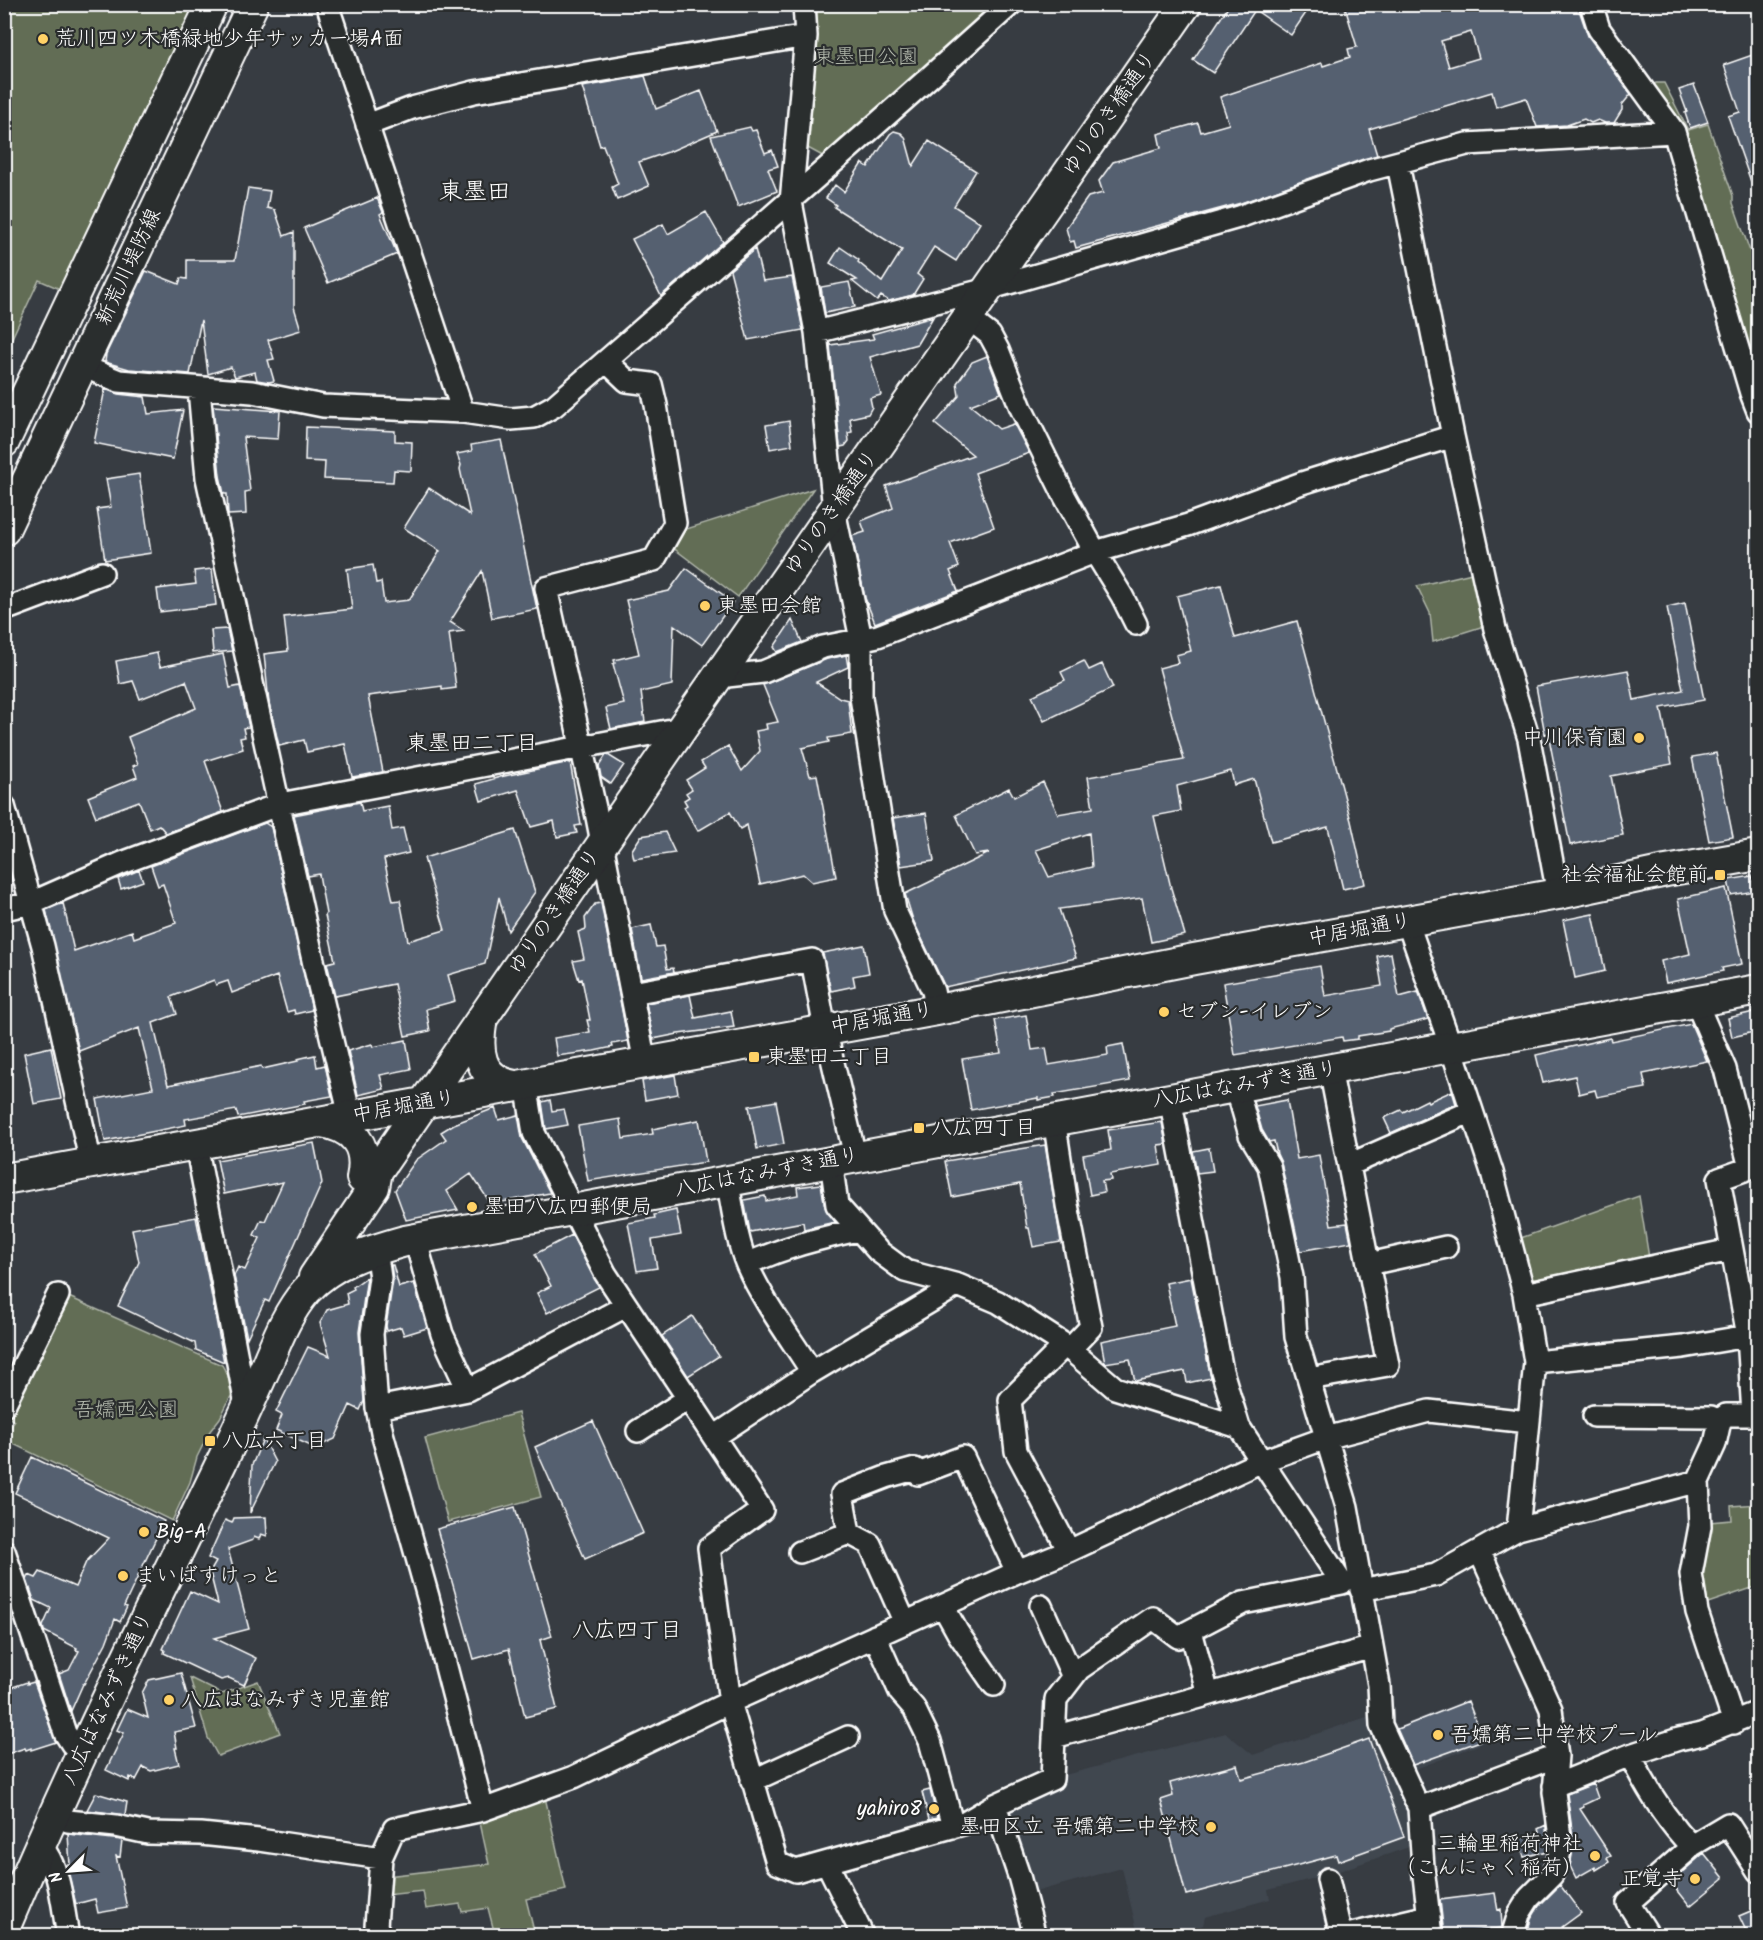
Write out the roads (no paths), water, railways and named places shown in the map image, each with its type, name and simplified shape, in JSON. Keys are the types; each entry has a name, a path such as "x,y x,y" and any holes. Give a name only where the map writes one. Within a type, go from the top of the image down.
{"street":[{"name":"新荒川堤防線","path":"4,442 212,4"},
{"name":"新荒川堤防線","path":"4,530 253,4"},
{"path":"327,4 463,412"},
{"path":"804,4 806,36 791,202 816,332 834,510 861,639 861,697 896,911 933,991 937,1010"},
{"path":"82,366 119,381 252,392 323,405 463,412 511,419 534,417 554,406 791,202 1011,4"},
{"name":"ゆりのき橋通り","path":"291,1309 371,1179 1186,4"},
{"path":"1591,4 1599,29 1674,132 1758,411"},
{"path":"367,125 412,108 474,92 806,36"},
{"path":"816,332 988,289 1239,217 1369,170 1467,144 1674,132"},
{"path":"1398,164 1495,629 1529,739 1558,894"},
{"path":"968,318 990,335 1021,408 1095,552 1136,624"},
{"path":"606,361 627,381 651,384 675,523 654,560 546,588 603,842 645,1063"},
{"path":"199,389 207,478 350,1116"},
{"path":"718,677 763,672 823,647 888,632 1095,552 1188,525 1302,483 1453,436"},
{"path":"4,610 102,573"},
{"path":"4,909 31,903 122,864 280,804 682,728"},
{"path":"4,806 31,903 70,1062 91,1164"},
{"name":"中居堀通り","path":"4,1179 937,1010 1194,959 1558,894 1666,871 1758,855"},
{"path":"1407,921 1492,1172 1524,1294 1535,1362 1518,1529"},
{"path":"632,993 812,960 825,1029 843,1158 837,1205 857,1230 878,1251 905,1271 958,1285 998,1302 1067,1347 1115,1388 1239,1427"},
{"name":"八広はなみずき通り","path":"4,1929 82,1752 247,1410 291,1309 323,1275 338,1265 375,1249 410,1240 1758,990"},
{"path":"1696,1002 1725,1069 1750,1168 1719,1179 1748,1336 1756,1415 1726,1415 1720,1421 1715,1444 1698,1480 1700,1526 1691,1574 1697,1612 1734,1723"},
{"path":"483,1019 479,1037 480,1058 494,1078 505,1084 521,1085 534,1133 605,1273 762,1510 709,1548 730,1702 777,1863 796,1871 963,1824 995,1805 1052,1779 1056,1699 1079,1669 1153,1618 1178,1637 1243,1603 1342,1583 1239,1427 1222,1371 1170,1098"},
{"path":"1309,1379 1388,1365 1330,1070"},
{"path":"1236,1086 1250,1135 1269,1166 1292,1277 1296,1337 1347,1507 1379,1685 1381,1725 1419,1808 1430,1926 1342,1935 1328,1879"},
{"path":"1349,1165 1472,1111"},
{"path":"1054,1119 1066,1205 1091,1327 1010,1400 1016,1451 1069,1551"},
{"path":"321,1122 336,1124 351,1133 363,1157 364,1168 371,1179 372,1207 376,1221 389,1235 410,1240 442,1334 468,1390"},
{"path":"196,1144 247,1410"},
{"path":"727,1180 739,1240 747,1264 758,1287 812,1372"},
{"path":"747,1264 781,1249 857,1230"},
{"path":"1368,1264 1446,1247"},
{"path":"375,1249 380,1278 372,1334 377,1408 483,1810"},
{"path":"1524,1294 1731,1250"},
{"path":"714,1437 812,1372 958,1285"},
{"path":"4,1405 58,1295"},
{"path":"377,1408 468,1390 626,1306"},
{"path":"1535,1362 1671,1348 1748,1336"},
{"path":"638,1431 689,1398"},
{"path":"381,1935 376,1926 381,1858 394,1829 483,1810 574,1777 730,1702 1017,1572 1069,1551 1262,1461 1326,1438 1429,1411 1528,1422"},
{"path":"1594,1416 1712,1417 1720,1421"},
{"path":"849,1533 842,1494 886,1477 915,1469 918,1474 963,1457 1017,1572"},
{"path":"1361,1590 1436,1575 1518,1529 1698,1480"},
{"path":"800,1552 849,1533 870,1544 905,1623"},
{"path":"4,1551 65,1733 72,1744 82,1752"},
{"path":"1480,1552 1551,1709 1557,1756 1554,1786 1561,1845 1558,1861 1552,1875 1529,1898 1519,1914 1514,1930 1515,1935"},
{"path":"943,1606 958,1633 994,1685"},
{"path":"1041,1606 1073,1677"},
{"path":"1191,1631 1208,1694"},
{"path":"875,1636 900,1692 914,1708 930,1741 953,1827"},
{"path":"1054,1737 1372,1647"},
{"path":"1554,1786 1630,1755 1702,1734 1758,1712"},
{"path":"752,1781 848,1737"},
{"path":"1630,1755 1645,1786 1670,1825 1690,1846"},
{"path":"1419,1808 1557,1756"},
{"path":"995,1805 1019,1876 1035,1935"},
{"path":"55,1813 68,1821 116,1826 148,1833 224,1836 381,1858"},
{"path":"1648,1935 1628,1903 1690,1846 1728,1824 1758,1871"},
{"path":"40,1844 50,1856 55,1867 68,1935"},
{"path":"826,1863 863,1935"}],"place":[{"name":"荒川四ツ木橋緑地少年サッカー場A面","path":"43,39"},
{"name":"東墨田会館","path":"705,606"},
{"name":"中川保育園","path":"1639,738"},
{"name":"社会福祉会館前","path":"1720,875"},
{"name":"セブン-イレブン","path":"1164,1012"},
{"name":"東墨田二丁目","path":"754,1057"},
{"name":"八広四丁目","path":"919,1128"},
{"name":"墨田八広四郵便局","path":"472,1207"},
{"name":"八広六丁目","path":"210,1441"},
{"name":"Big-A","path":"144,1532"},
{"name":"まいばすけっと","path":"123,1576"},
{"name":"八広はなみずき児童館","path":"169,1700"},
{"name":"吾嬬第二中学校プール","path":"1438,1735"},
{"name":"yahiro8","path":"934,1809"},
{"name":"墨田区立 吾嬬第二中学校","path":"1211,1827"},
{"name":"三輪里稲荷神社 （こんにゃく稲荷）","path":"1595,1856"},
{"name":"正覚寺","path":"1695,1879"}],"district":[{"name":"東墨田","path":"475,192"},
{"name":"東墨田二丁目","path":"472,744"},
{"name":"八広四丁目","path":"627,1631"}],"park label":[{"name":"東墨田公園","path":"866,57"},
{"name":"吾嬬西公園","path":"126,1410"}]}
